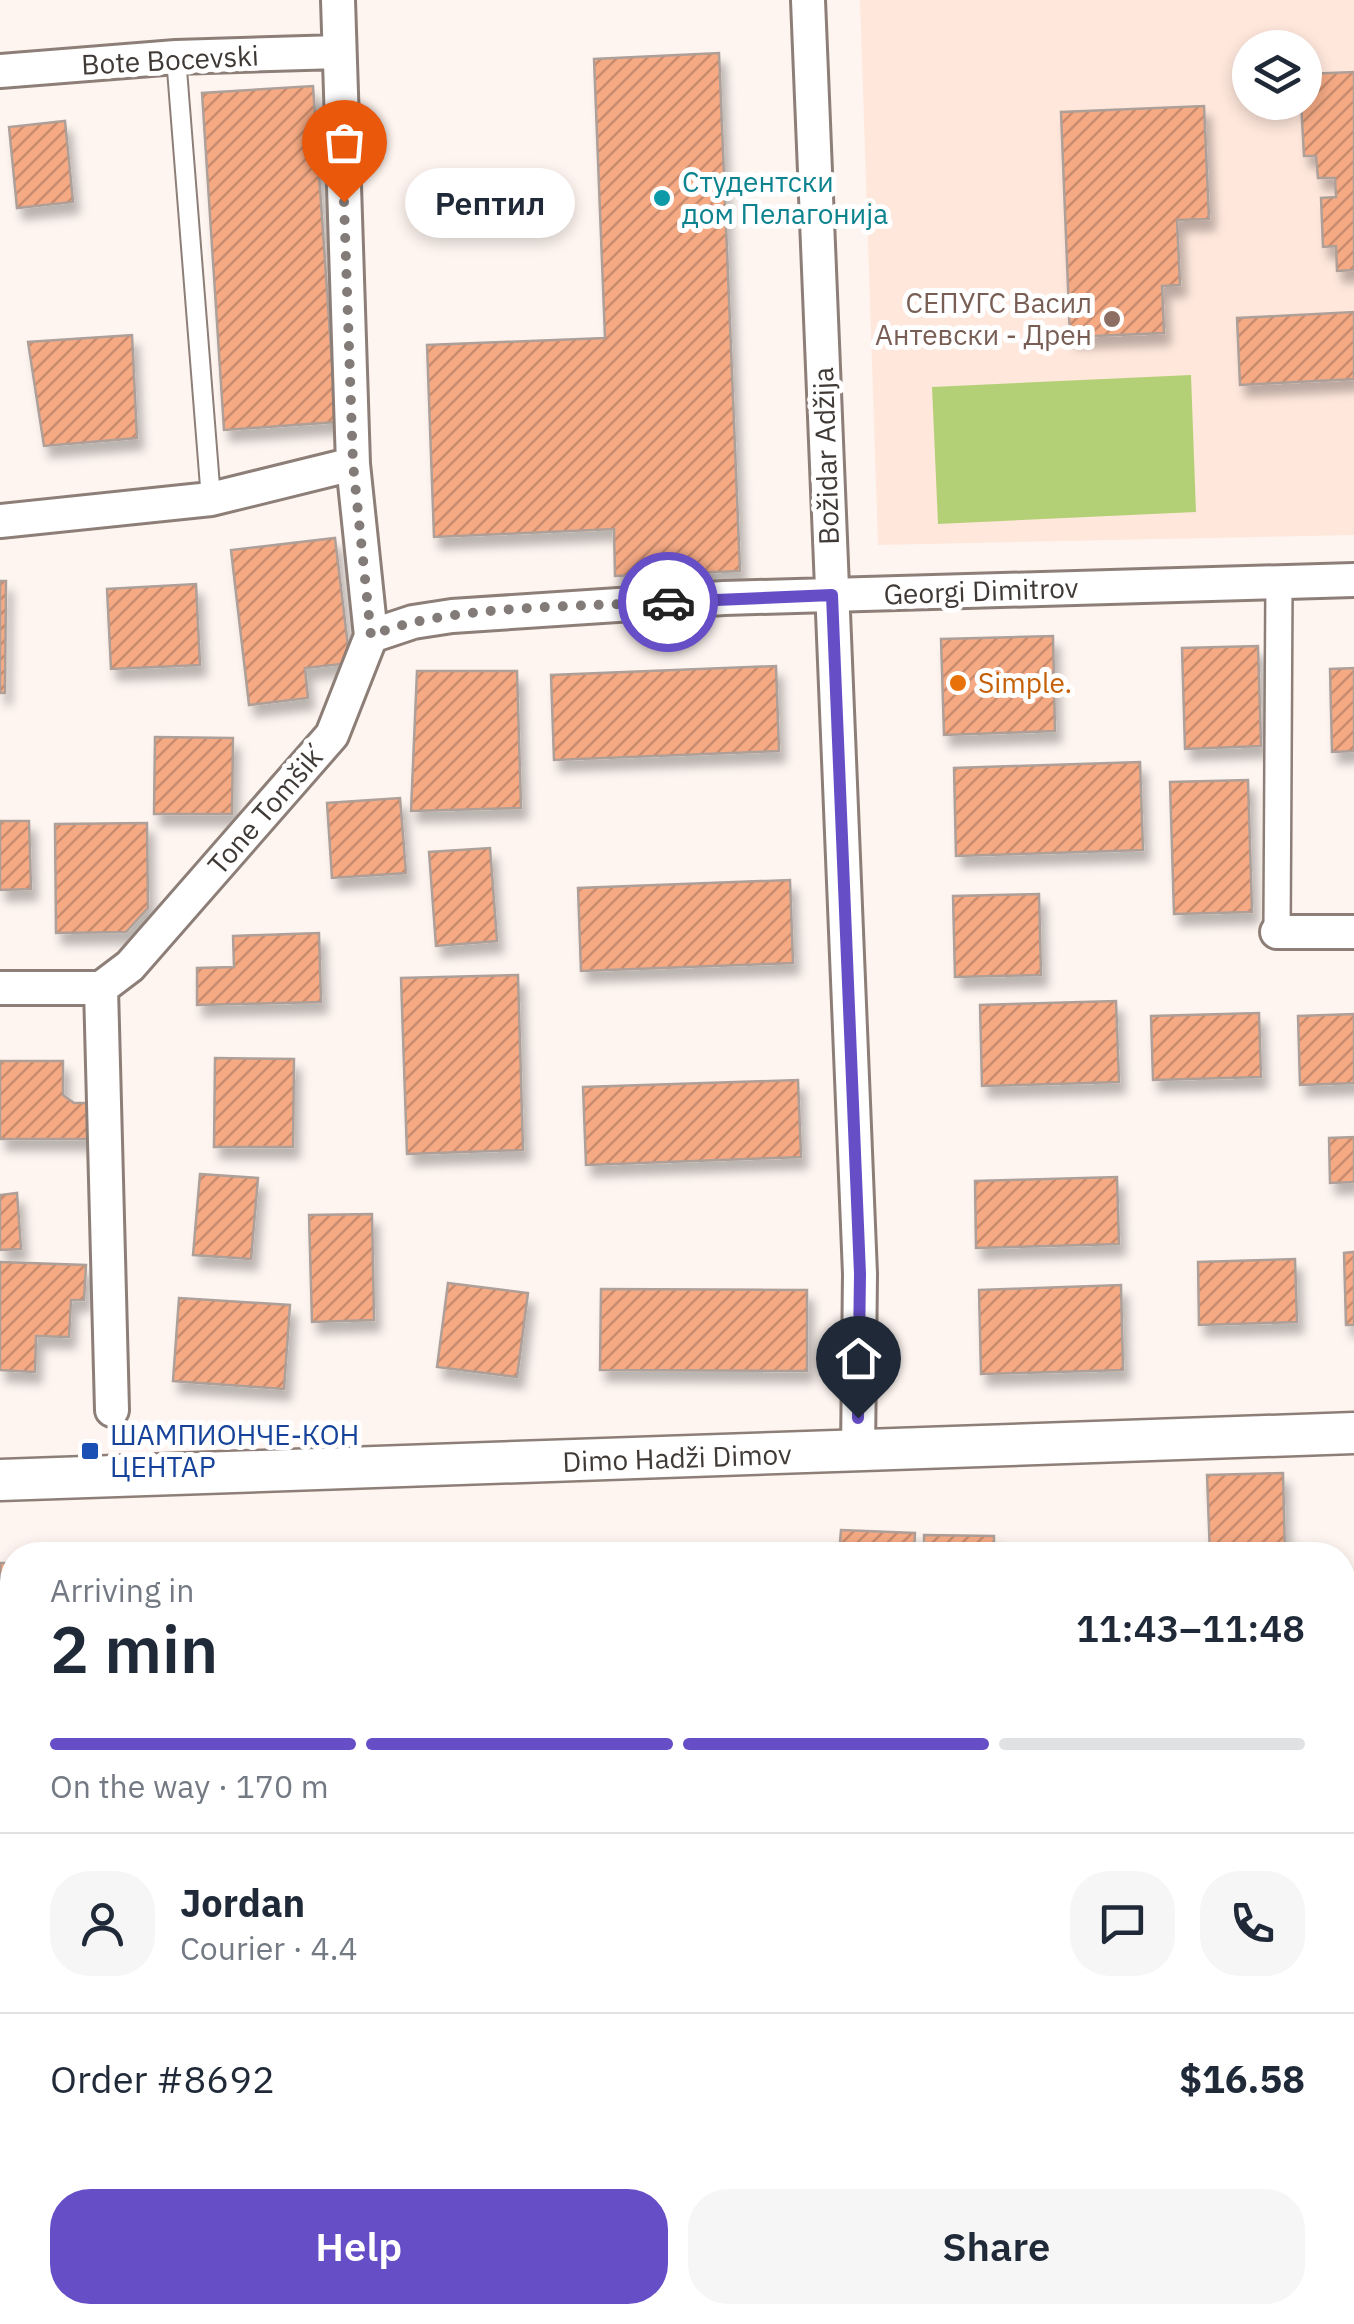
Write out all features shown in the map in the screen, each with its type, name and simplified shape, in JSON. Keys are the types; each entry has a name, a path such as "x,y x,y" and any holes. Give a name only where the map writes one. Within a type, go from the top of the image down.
{"street":[{"name":"Tone Tomšiḱ","path":"101,988 130,966 332,735 371,636 353,464 338,0"},
{"name":"Božidar Adžija","path":"808,0 860,1274 858,1451"},
{"name":"Bote Bocevski","path":"0,71 176,58 339,52"},
{"path":"0,521 211,499 353,464"},
{"name":"Georgi Dimitrov","path":"371,636 412,622 452,616 832,595 1354,580"},
{"path":"1279,583 1276,932 1354,932"},
{"path":"0,988 101,988 112,1410"},
{"name":"Dimo Hadži Dimov","path":"0,1480 1354,1433"}],"lane":[{"path":"176,58 211,499"}],"shaded area":[{"name":"СЕПУГС Васил Антевски - Дрен","path":"860,0 1354,0 1354,535 878,545"}],"green space":[{"path":"1191,375 1196,512 938,524 932,387"}],"building":[{"name":"Студентски дом Пелагонија","path":"719,53 740,571 615,576 614,529 434,537 427,345 605,338 594,59"},
{"path":"1354,72 1354,270 1337,271 1336,246 1323,247 1321,198 1336,197 1335,178 1318,178 1316,156 1304,156 1302,120 1322,120 1322,73"},
{"path":"313,86 336,422 224,430 202,93"},
{"path":"1204,106 1209,219 1177,220 1180,285 1162,286 1164,333 1070,337 1061,112"},
{"path":"65,121 73,202 17,208 9,127"},
{"path":"1354,312 1354,379 1240,385 1237,318"},
{"path":"132,335 137,438 44,446 28,342"},
{"path":"335,538 350,663 305,668 308,698 249,705 231,550"},
{"path":"0,581 6,581 5,693 0,693"},
{"path":"196,584 200,665 111,669 107,589"},
{"path":"1053,636 1055,731 944,735 941,639"},
{"path":"1258,646 1261,746 1185,749 1182,648"},
{"path":"776,666 779,751 554,760 551,675"},
{"path":"1354,668 1354,751 1332,752 1330,669"},
{"path":"417,671 517,671 521,808 411,811"},
{"path":"155,737 233,738 232,814 154,814"},
{"path":"1140,762 1143,850 956,856 954,768"},
{"path":"1248,780 1252,912 1174,914 1170,782"},
{"path":"400,798 406,873 332,878 327,803"},
{"path":"0,821 29,821 31,889 0,890"},
{"path":"147,823 148,908 126,932 56,933 55,824"},
{"path":"490,848 497,941 436,946 429,852"},
{"path":"790,880 793,963 581,971 578,888"},
{"path":"1039,894 1041,975 955,977 953,896"},
{"path":"319,933 321,1002 197,1005 197,968 234,967 233,936"},
{"path":"518,975 523,1150 407,1154 401,978"},
{"path":"1116,1001 1119,1082 982,1086 980,1005"},
{"path":"1259,1013 1261,1077 1153,1080 1151,1016"},
{"path":"1354,1014 1354,1083 1300,1085 1298,1016"},
{"path":"215,1058 294,1059 293,1147 214,1147"},
{"path":"0,1061 63,1061 63,1095 74,1103 91,1103 90,1139 0,1139"},
{"path":"798,1080 801,1157 586,1165 583,1087"},
{"path":"1354,1137 1354,1182 1330,1183 1329,1138"},
{"path":"200,1174 258,1178 251,1259 193,1255"},
{"path":"1117,1177 1119,1244 976,1248 975,1181"},
{"path":"17,1193 21,1249 0,1250 0,1195"},
{"path":"372,1214 374,1320 312,1322 309,1215"},
{"path":"1354,1252 1354,1325 1346,1325 1344,1253"},
{"path":"1295,1259 1297,1322 1199,1325 1198,1262"},
{"path":"0,1262 86,1265 84,1300 71,1300 69,1337 36,1336 35,1372 0,1370"},
{"path":"448,1283 528,1293 517,1377 437,1367"},
{"path":"1121,1285 1123,1370 981,1374 979,1290"},
{"path":"601,1289 807,1290 807,1371 600,1370"},
{"path":"179,1298 290,1305 284,1389 173,1381"},
{"path":"1283,1473 1285,1542 1210,1542 1207,1475"},
{"path":"841,1530 915,1533 915,1542 840,1542"},
{"path":"924,1535 994,1536 994,1542 924,1542"}],"way so far":[{"path":"344,202 353,464 371,636 412,622 452,616 668,602"}],"place":[{"name":"Студентски дом Пелагонија","path":"662,198"},
{"name":"Рептил","path":"344,202"},
{"name":"СЕПУГС Васил Антевски - Дрен","path":"1112,319"},
{"name":"Simple.","path":"958,683"},
{"name":"ШАМПИОНЧЕ-КОН ЦЕНТАР","path":"90,1451"}],"route":[{"path":"668,602 832,595 860,1274 858,1418"}]}
